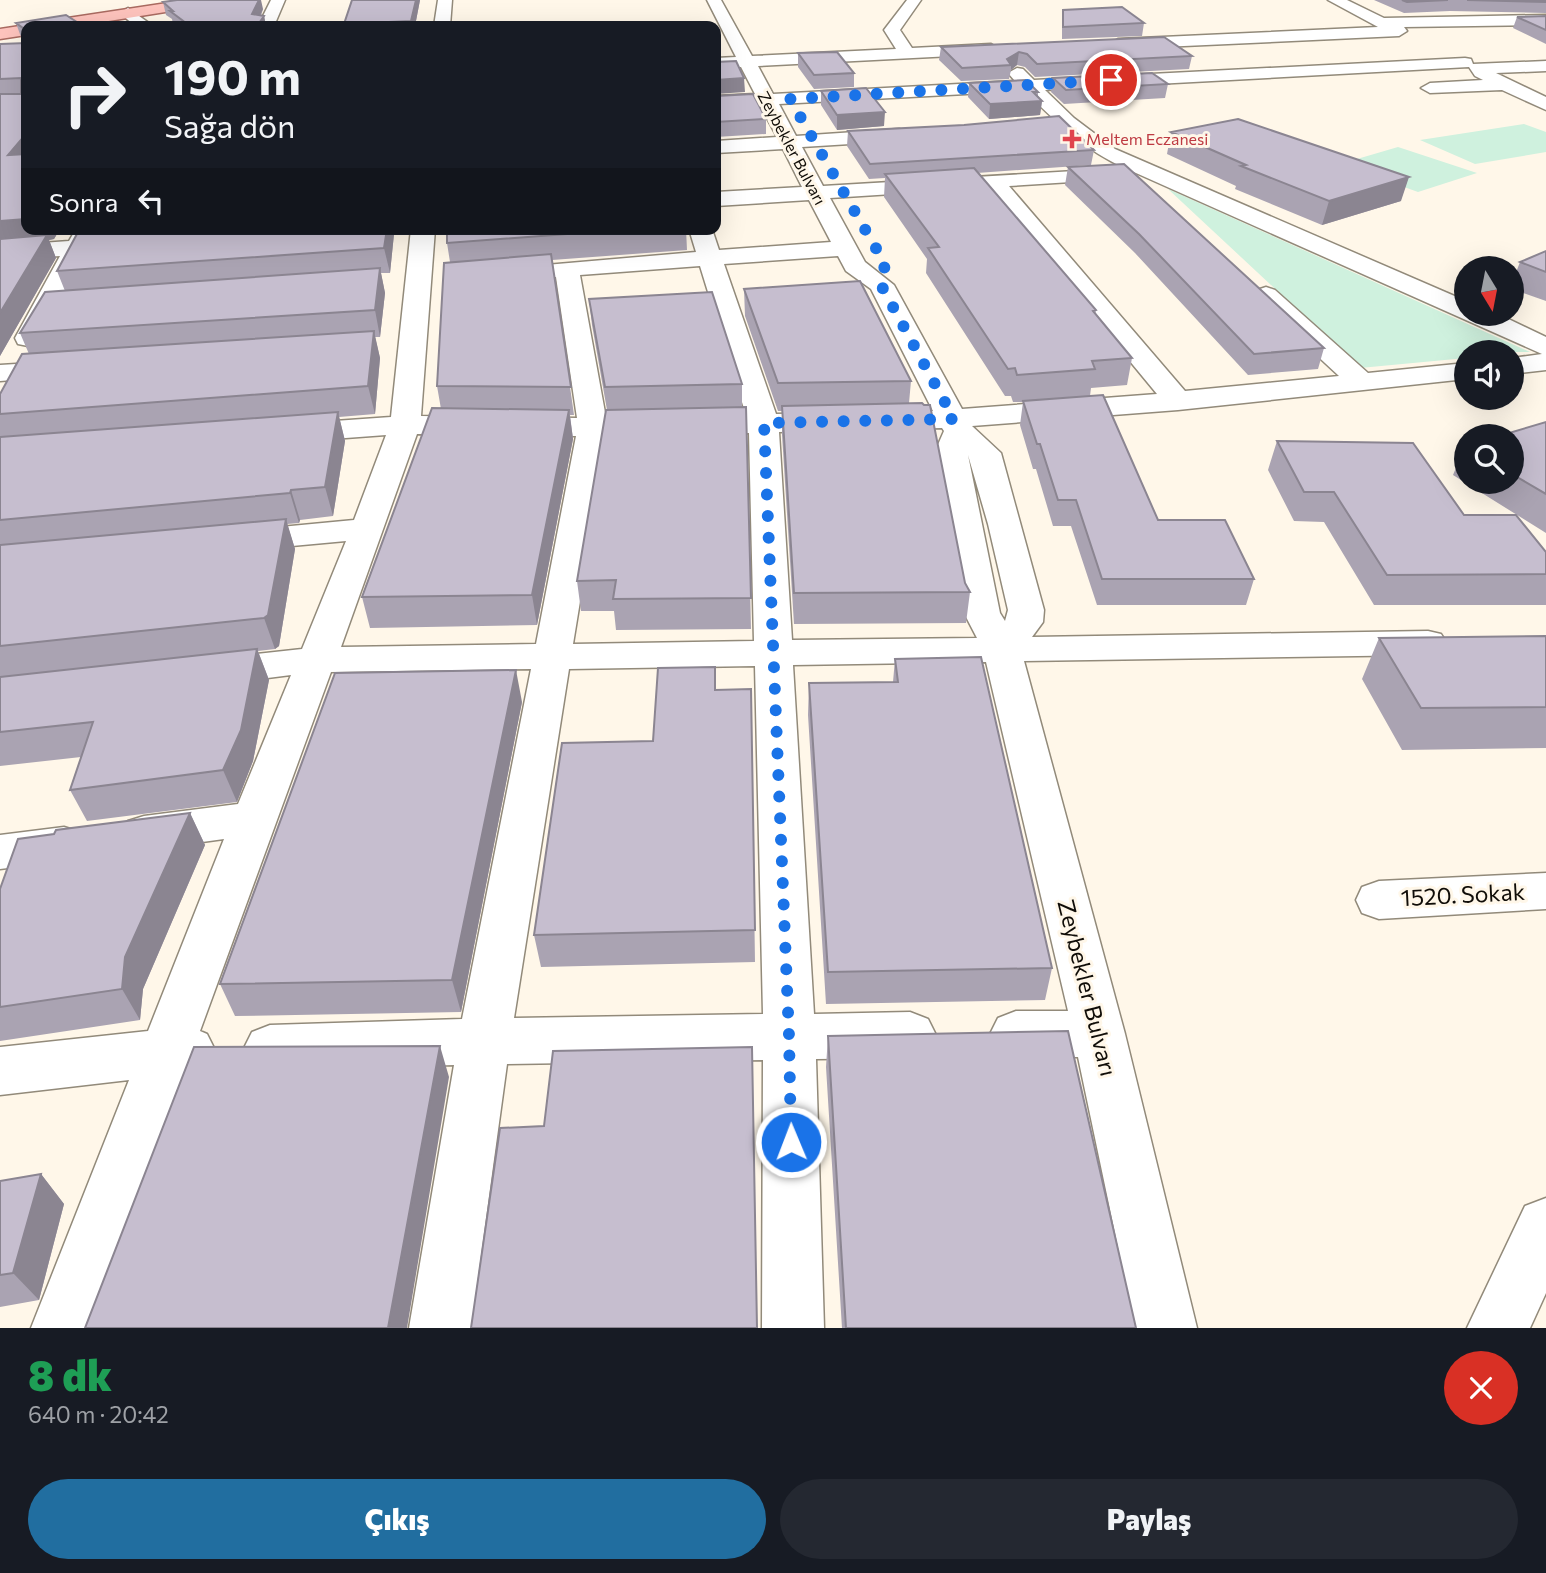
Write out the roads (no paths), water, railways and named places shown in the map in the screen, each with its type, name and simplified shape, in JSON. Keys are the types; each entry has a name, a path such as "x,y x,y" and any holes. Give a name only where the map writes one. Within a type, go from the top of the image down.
{"main road":[{"path":"79,21 216,0"},
{"path":"0,34 21,31"}],"street":[{"path":"268,21 278,0"},
{"path":"443,21 445,0"},
{"name":"Zeybekler Bulvarı","path":"714,0 855,267 883,275 956,425 952,447 954,471 980,600 987,625 1002,649 1099,1034 1166,1328"},
{"name":"Zeybekler Bulvarı","path":"733,0 855,212"},
{"path":"907,53 892,30 896,21 908,12 914,0"},
{"path":"1335,0 1427,45 1470,60 1510,87 1546,104"},
{"path":"128,13 138,21"},
{"path":"1383,23 1546,20"},
{"path":"1100,44 1399,31"},
{"path":"972,32 998,49 1061,116 1108,153 1159,199"},
{"path":"721,63 998,49"},
{"path":"721,102 1470,60 1546,66"},
{"path":"1409,90 1546,88"},
{"path":"721,148 920,133"},
{"path":"1108,153 1454,305"},
{"path":"721,199 1129,172"},
{"path":"993,181 1178,401"},
{"path":"62,1328 405,425 398,346 417,280 422,235"},
{"path":"2,377 46,309 82,238"},
{"path":"0,253 82,238 147,242"},
{"path":"526,272 567,269 705,244 845,248"},
{"path":"705,244 764,423 789,1036 793,1328"},
{"path":"440,1328 484,1041 555,656 593,427 567,269"},
{"path":"1250,281 1362,382"},
{"path":"46,309 73,307"},
{"path":"1502,326 1546,347"},
{"path":"1524,365 1546,362"},
{"path":"2,377 91,367"},
{"path":"270,435 405,425 956,425 1454,371"},
{"path":"205,544 368,528"},
{"path":"179,675 316,660 1462,643"},
{"path":"0,852 254,819"},
{"name":"1520. Sokak","path":"1379,900 1546,891"},
{"path":"0,1071 167,1051 484,1041 1099,1034"},
{"path":"1498,1328 1546,1227"}],"place":[{"name":"Meltem Eczanesi","path":"1072,139"}]}
